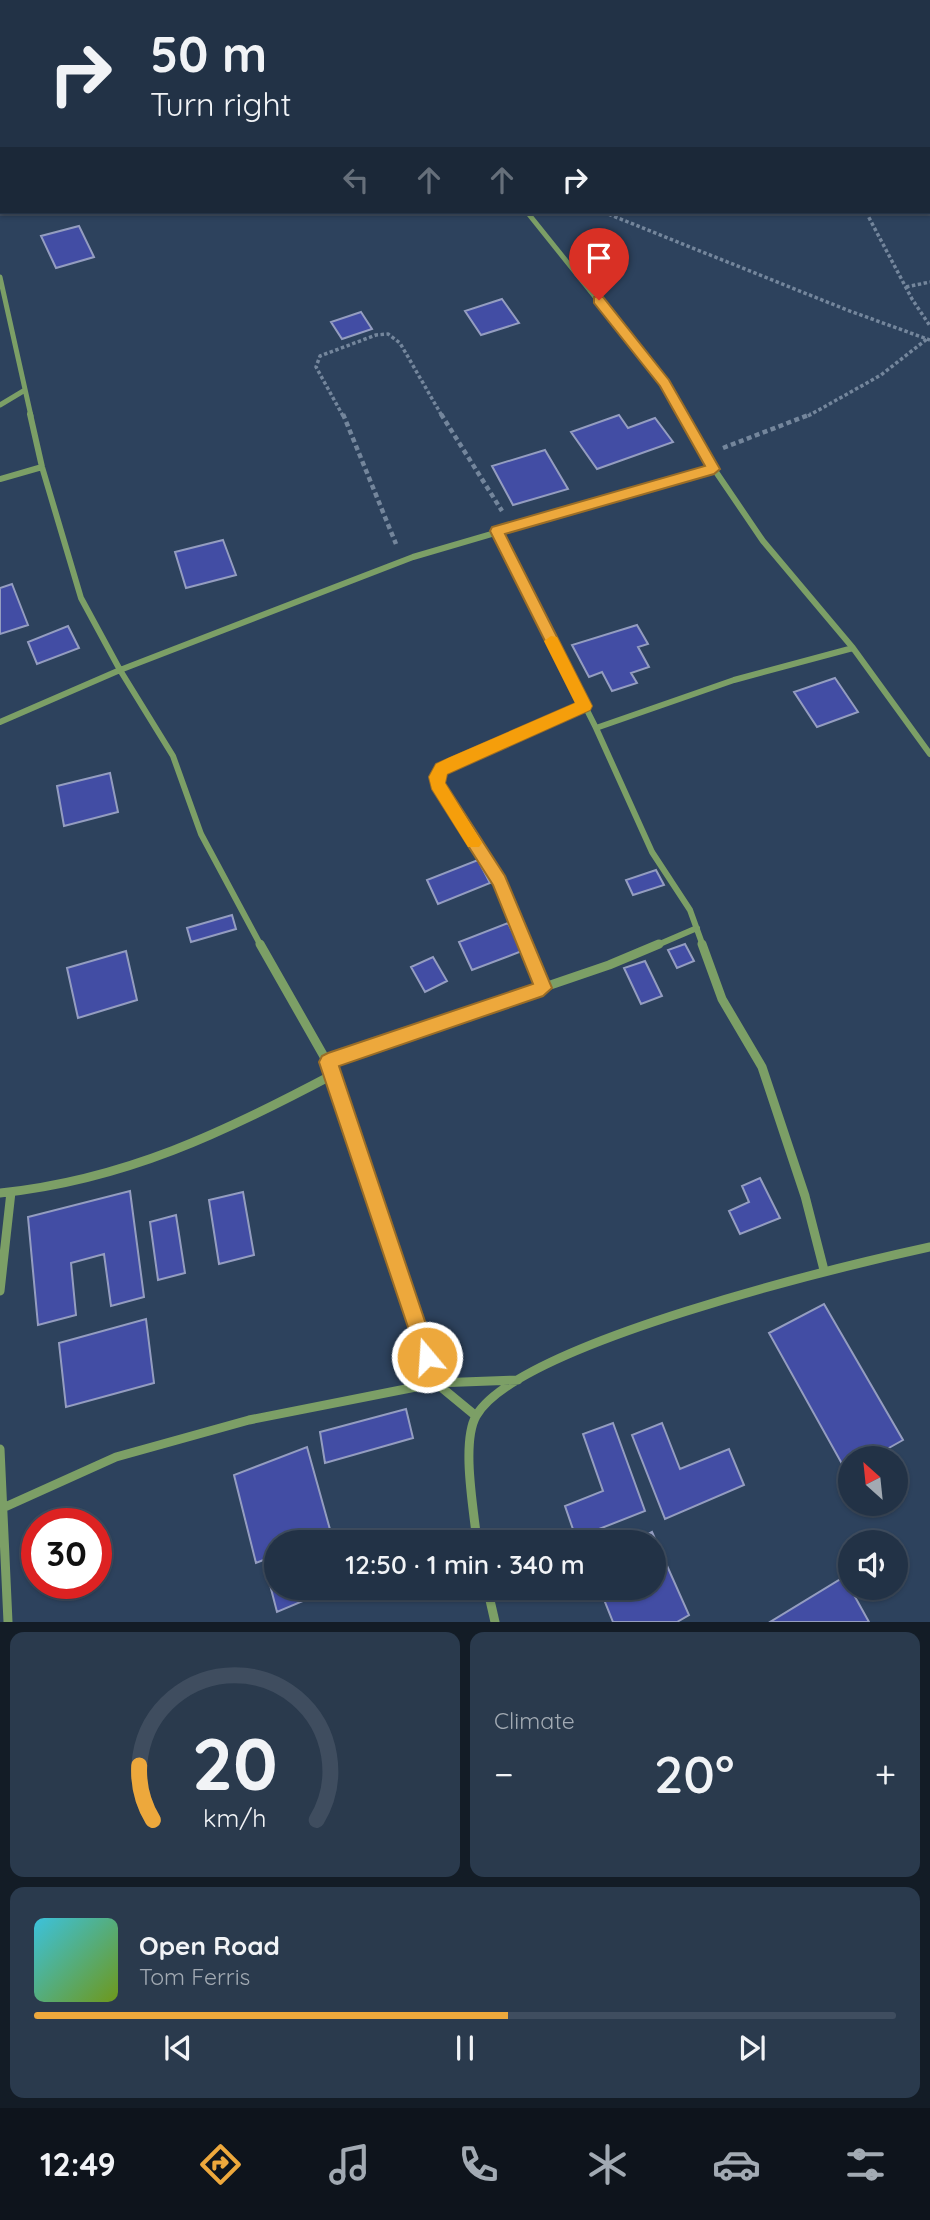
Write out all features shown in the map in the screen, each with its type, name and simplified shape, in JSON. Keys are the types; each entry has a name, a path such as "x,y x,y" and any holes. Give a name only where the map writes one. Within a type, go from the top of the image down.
{"street":[{"path":"529,214 664,383 714,469 763,541 853,648 930,754"},
{"path":"0,277 42,467 81,598 120,670 173,756 201,834 219,872 334,1074 436,1383 476,1416"},
{"path":"0,405 25,390"},
{"path":"0,479 42,467"},
{"path":"0,722 120,670 403,561 497,531 714,469"},
{"path":"497,531 596,728 652,852 690,910 722,999 762,1067 805,1196 824,1270"},
{"path":"596,728 734,680 853,648"},
{"path":"543,988 500,881 463,827 438,784 437,777 442,769 453,763 584,706"},
{"path":"328,1062 543,988 697,928"},
{"path":"0,1193 112,1175 176,1153 334,1074"},
{"path":"0,1291 11,1192"},
{"path":"476,1530 468,1461 476,1416 544,1363 689,1311 824,1270 930,1247"},
{"path":"5,1507 116,1457 248,1420 436,1383 519,1380"},
{"path":"0,1449 5,1507 3,1540 8,1622"},
{"path":"489,1600 495,1622"}],"path":[{"path":"609,214 653,230 775,284 928,339"},
{"path":"867,214 930,326"},
{"path":"906,287 930,282"},
{"path":"403,561 338,402 316,367 320,356 376,335 388,334 400,343 454,437 512,527"},
{"path":"705,454 760,437 871,383 928,339"}],"building":[{"path":"79,226 94,257 56,268 41,236"},
{"path":"502,299 519,323 481,335 465,311"},
{"path":"361,312 372,329 342,339 331,322"},
{"path":"619,415 628,428 655,418 673,442 597,469 571,432"},
{"path":"545,450 568,489 513,505 492,466"},
{"path":"223,540 236,575 186,588 175,552"},
{"path":"12,584 28,625 0,634 0,588"},
{"path":"637,625 648,644 638,647 649,667 631,673 637,683 612,691 602,672 589,677 572,645"},
{"path":"68,626 79,648 37,664 28,642"},
{"path":"835,678 858,712 817,727 794,692"},
{"path":"110,773 118,812 64,826 57,786"},
{"path":"478,860 490,883 438,904 427,880"},
{"path":"656,870 664,885 633,895 626,880"},
{"path":"232,915 236,929 191,942 187,928"},
{"path":"508,923 522,951 472,970 459,942"},
{"path":"685,944 694,961 677,968 668,950"},
{"path":"126,951 137,1000 78,1018 67,968"},
{"path":"433,957 447,981 425,992 411,967"},
{"path":"645,961 662,996 641,1004 624,968"},
{"path":"760,1178 780,1218 740,1234 729,1211 749,1202 742,1186"},
{"path":"130,1191 144,1297 111,1306 104,1254 71,1263 76,1315 38,1325 28,1217"},
{"path":"243,1192 254,1255 219,1264 209,1200"},
{"path":"176,1215 185,1273 158,1280 150,1222"},
{"path":"824,1304 903,1440 892,1446 838,1446 838,1457 769,1333"},
{"path":"146,1319 154,1383 66,1407 59,1343"},
{"path":"406,1409 413,1438 325,1463 320,1432"},
{"path":"613,1423 645,1511 596,1530 573,1530 565,1506 603,1491 583,1434"},
{"path":"662,1423 680,1469 729,1449 744,1485 665,1519 632,1435"},
{"path":"307,1447 330,1530 264,1530 264,1560 256,1563 234,1475"},
{"path":"666,1563 689,1615 677,1622 613,1622 604,1600 666,1600"},
{"path":"838,1581 838,1600 857,1600 869,1622 770,1622"},
{"path":"274,1600 305,1600 277,1612"}],"slow traffic":[{"path":"474,843 438,784 437,777 442,769 453,763 584,706 551,641"}],"route":[{"path":"427,1357 328,1062 543,988 500,881 463,827 438,784 437,777 442,769 453,763 584,706 497,531 714,469 664,383 599,300"}]}
